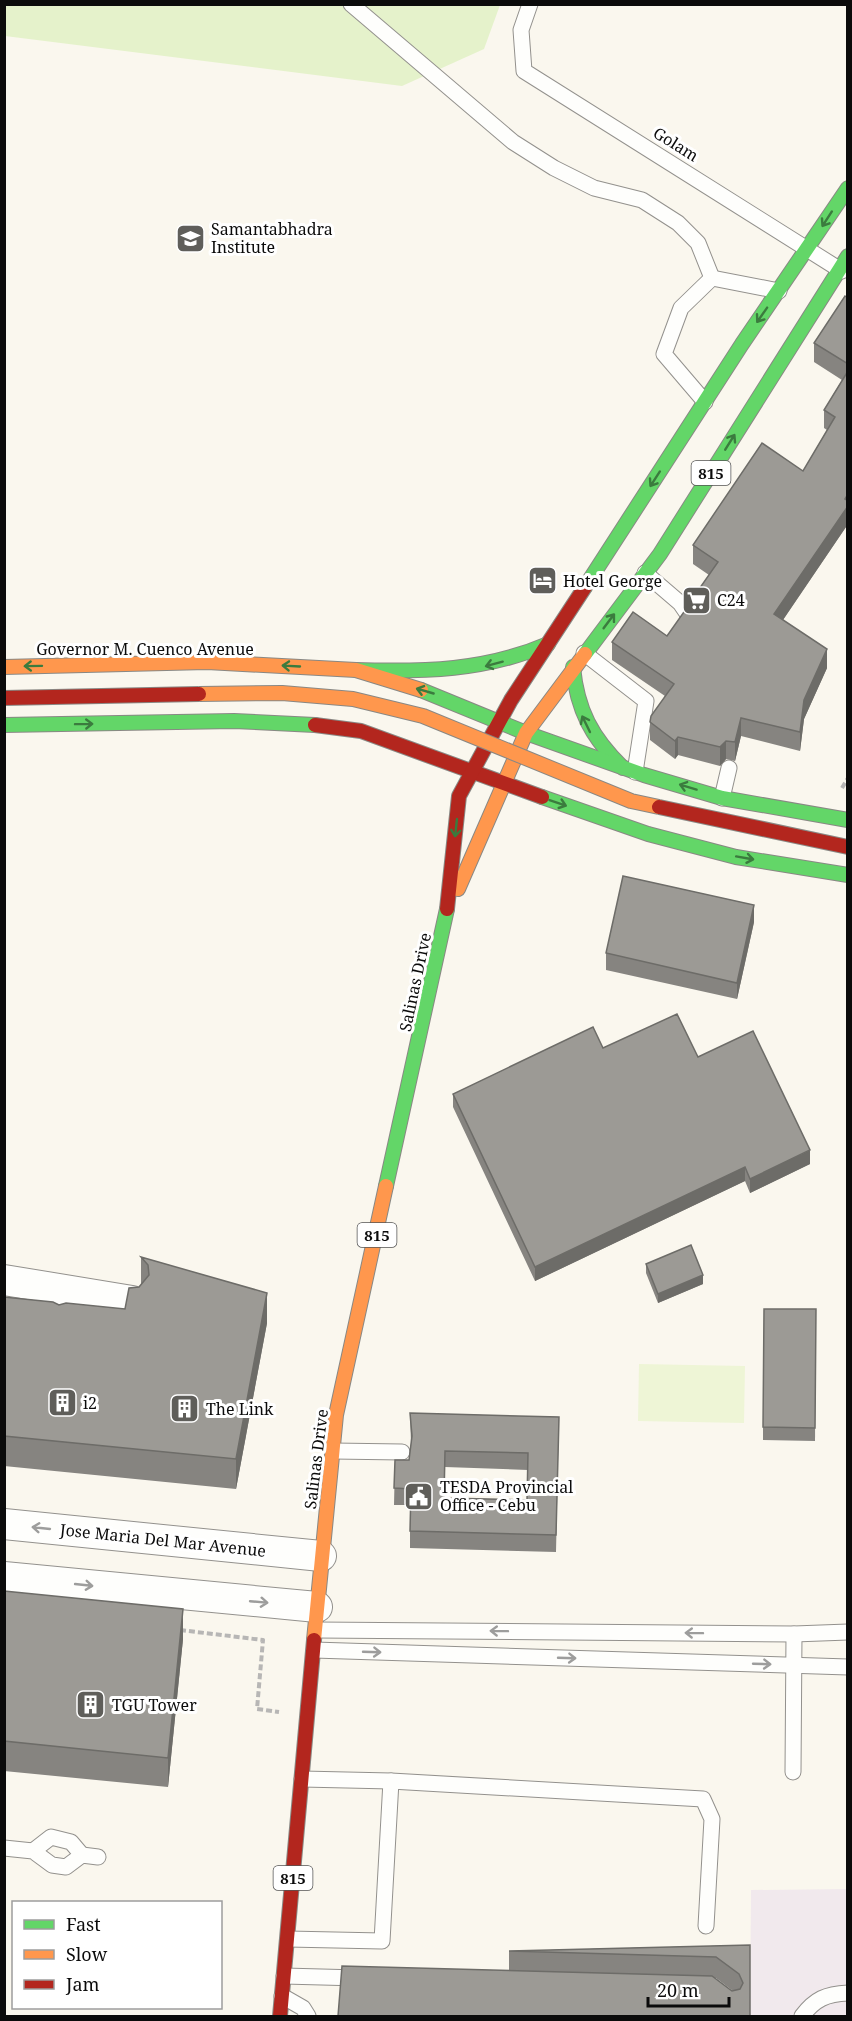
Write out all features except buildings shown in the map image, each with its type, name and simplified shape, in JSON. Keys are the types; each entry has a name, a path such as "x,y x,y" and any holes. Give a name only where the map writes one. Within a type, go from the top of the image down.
{"main road":[{"name":"815","path":"470,772 499,719 705,402 848,188"},
{"name":"815","path":"503,784 526,733 660,554 842,271 848,256"},
{"path":"337,727 352,718 362,703 362,689 352,670 433,672 468,670 518,657 548,644"},
{"name":"Governor M. Cuenco Avenue","path":"4,667 207,662 352,670 440,695 499,719 526,733 634,772 722,798 848,820"},
{"path":"573,668 577,700 588,729 634,772 622,803 625,817 635,829"},
{"path":"4,698 282,693 353,699 423,716 631,801 848,847"},
{"path":"4,725 234,720 297,722 361,731 503,784 635,829 736,856 848,875"},
{"name":"Salinas Drive","path":"280,2016 321,1556 336,1415 446,915 459,796 470,772"},
{"name":"Salinas Drive","path":"446,915 503,784"}],"street":[{"path":"4,1280 62,1296 132,1301"},
{"name":"Jose Maria Del Mar Avenue","path":"4,1524 321,1556"},
{"path":"4,1577 317,1618"}],"lane":[{"path":"351,4 513,142 554,168 594,188 642,200 678,223 698,243 712,278"},
{"name":"Golam","path":"530,4 521,30 524,70 842,271"},
{"path":"712,278 779,291"},
{"path":"705,402 664,354 681,308 712,278"},
{"path":"645,573 680,603 691,619"},
{"path":"584,653 646,701 634,772"},
{"path":"722,798 729,768"},
{"path":"333,1451 402,1452"},
{"path":"317,1618 794,1634 848,1632"},
{"path":"793,1772 794,1634"},
{"path":"314,1650 848,1667"},
{"path":"302,1779 391,1781 703,1799 712,1819 706,1926"},
{"path":"288,1939 382,1941 391,1781"},
{"path":"33,1851 51,1837 71,1842 82,1855 98,1857"},
{"path":"4,1848 33,1851 52,1865 66,1867 82,1855"},
{"path":"284,1976 378,1979"},
{"path":"802,2016 812,2003 828,1994 848,1993"},
{"path":"282,1996 303,2008 308,2016"}],"path":[{"path":"174,1629 262,1640 256,1709 307,1715"}],"shaded area":[{"path":"847,1889 847,2016 750,2016 751,1890"}],"green space":[{"path":"5,5 500,5 484,49 402,86 5,36"},
{"path":"639,1364 745,1366 744,1423 638,1421"}],"traffic: fast":[{"path":"585,587 742,344 848,188"},
{"path":"585,654 660,554 848,256"},
{"path":"356,670 406,671 477,665 501,660 548,644"},
{"path":"573,667 582,710 603,746 623,768"},
{"path":"421,690 526,733 644,775 722,798 848,820"},
{"path":"4,725 234,721 315,725"},
{"path":"542,797 648,834 736,857 848,875"},
{"path":"386,1186 447,909"}],"traffic: slow":[{"path":"458,889 526,733 585,654"},
{"path":"4,667 207,662 356,670 421,690"},
{"path":"199,694 282,693 353,699 423,716 631,801 659,807"},
{"path":"314,1640 336,1415 386,1186"}],"traffic: jam":[{"path":"447,909 459,796 511,700 585,587"},
{"path":"4,698 199,694"},
{"path":"315,725 361,731 542,797"},
{"path":"659,807 848,847"},
{"path":"280,2016 314,1640"}],"place":[{"name":"Samantabhadra Institute","path":"190,238"},
{"name":"Hotel George","path":"542,581"},
{"name":"C24","path":"696,600"},
{"name":"i2","path":"62,1403"},
{"name":"The Link","path":"185,1409"},
{"name":"TESDA Provincial Office - Cebu","path":"419,1496"},
{"name":"TGU Tower","path":"91,1705"}]}
